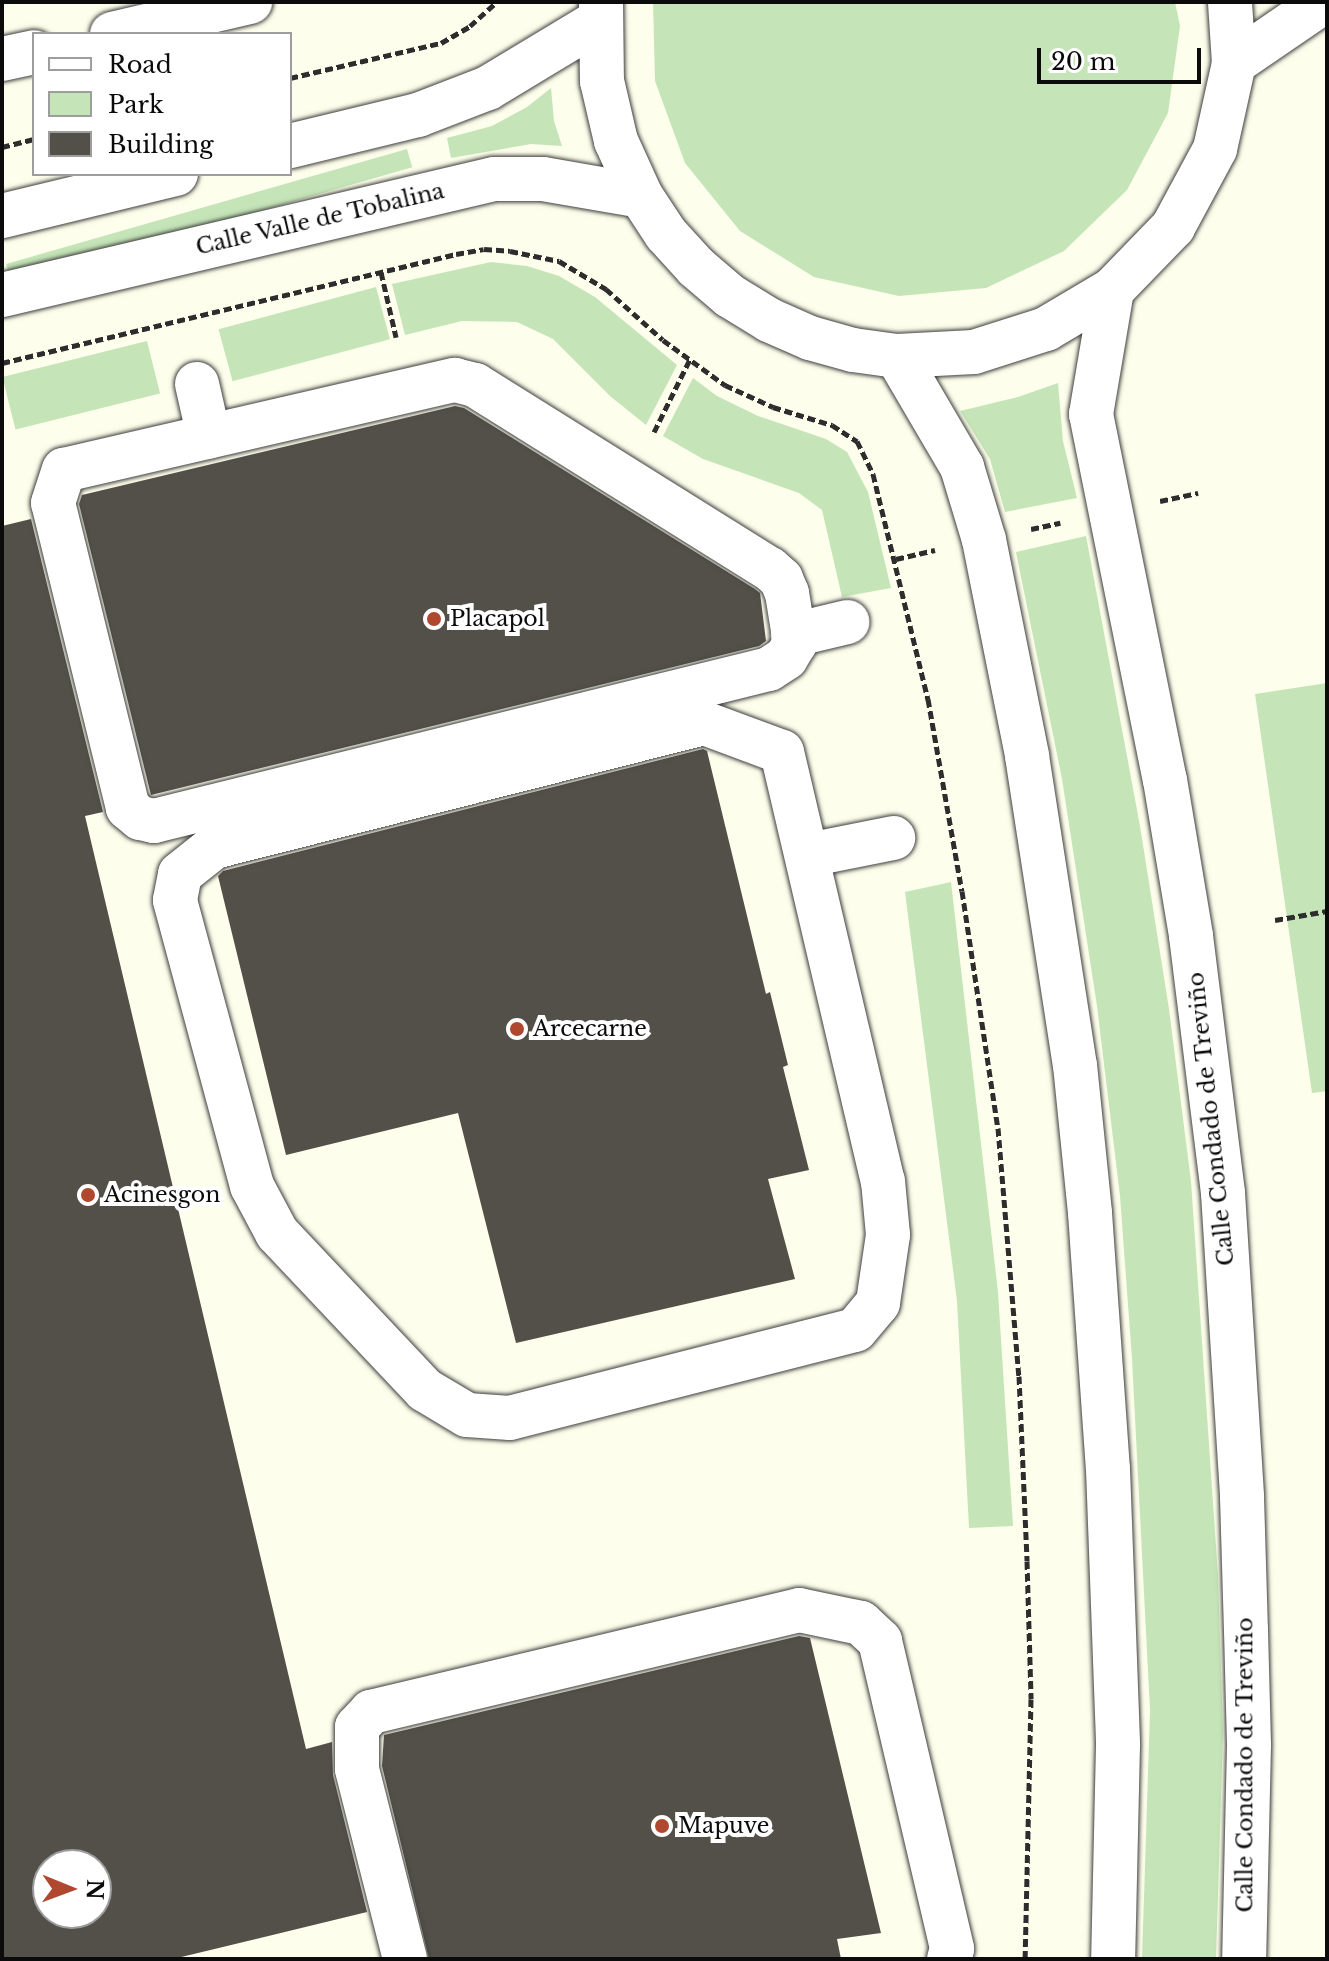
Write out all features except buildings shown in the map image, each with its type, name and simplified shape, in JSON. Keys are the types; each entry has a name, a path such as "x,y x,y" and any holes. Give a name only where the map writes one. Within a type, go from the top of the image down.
{"street":[{"path":"121,32 250,2"},
{"path":"600,11 602,81 616,141 641,196 666,234 696,267 730,296 769,320 810,338 853,350 897,356 974,352 1046,329 1112,290 1173,227 1215,149 1234,63 1230,2"},
{"path":"1234,63 1323,2"},
{"path":"292,146 418,115 488,88 600,11"},
{"path":"2,59 32,52"},
{"path":"2,216 168,176"},
{"name":"Calle Valle de Tobalina","path":"2,295 494,179 543,179 641,196"},
{"name":"Calle Condado de Treviño","path":"1112,290 1091,414 1148,681 1191,936 1223,1193 1242,1497 1247,1644 1249,1745 1244,1959"},
{"path":"897,356 962,467 984,540 1027,756 1075,1065 1090,1213 1108,1469 1118,1745 1113,1959"},
{"path":"455,380 475,385 770,569 781,579 787,593 795,643 786,658 769,669 154,821 140,818 128,808 53,503 64,470 209,437 455,380"},
{"path":"197,384 209,437"},
{"path":"793,635 847,622"},
{"path":"704,723 782,752 808,855 883,1181 888,1235 878,1303 855,1330 510,1418 467,1415 425,1390 277,1233 252,1186 175,900 180,874 214,847 704,723"},
{"path":"808,855 893,838"},
{"path":"405,1959 357,1769 357,1727 371,1712 799,1610 861,1623 880,1641 952,1949 949,1959"}],"path":[{"path":"292,78 441,43 470,26 497,2"},
{"path":"2,147 32,140"},
{"path":"2,363 484,249 559,261 606,289 725,385 773,407 832,425 857,441 873,474 928,699 990,1061 1010,1249 1020,1392 1031,1699 1025,1959"},
{"path":"381,272 396,337"},
{"path":"654,432 690,359"},
{"path":"896,559 1198,493"},
{"path":"1275,920 1327,911"}],"green space":[{"path":"653,2 1175,2 1180,26 1168,113 1127,190 1064,251 986,288 899,296 814,277 740,231 685,163 655,81"},
{"path":"551,88 554,121 562,146 531,144 451,158 447,138 492,126 527,107"},
{"path":"407,149 412,167 11,282 6,264"},
{"path":"491,262 527,266 559,276 595,297 677,365 646,425 610,396 553,339 517,322 462,321 405,335 392,284"},
{"path":"376,287 390,339 233,381 219,329"},
{"path":"147,341 160,393 15,429 2,377"},
{"path":"693,378 717,396 758,416 826,439 847,452 868,492 891,588 842,597 822,510 799,493 703,459 663,436"},
{"path":"1058,383 1063,441 1077,498 1005,512 990,459 960,411 1018,397"},
{"path":"1086,536 1140,826 1169,1009 1191,1181 1218,1576 1223,1733 1216,1959 1142,1959 1150,1710 1132,1359 1120,1196 1097,1006 1062,779 1016,552"},
{"path":"1327,683 1327,1091 1312,1093 1255,694"},
{"path":"951,882 998,1292 1013,1526 969,1528 957,1301 905,892"}],"place":[{"name":"Placapol","path":"434,619"},
{"name":"Arcecarne","path":"517,1029"},
{"name":"Acinesgon","path":"88,1195"},
{"name":"Mapuve","path":"662,1826"}]}
